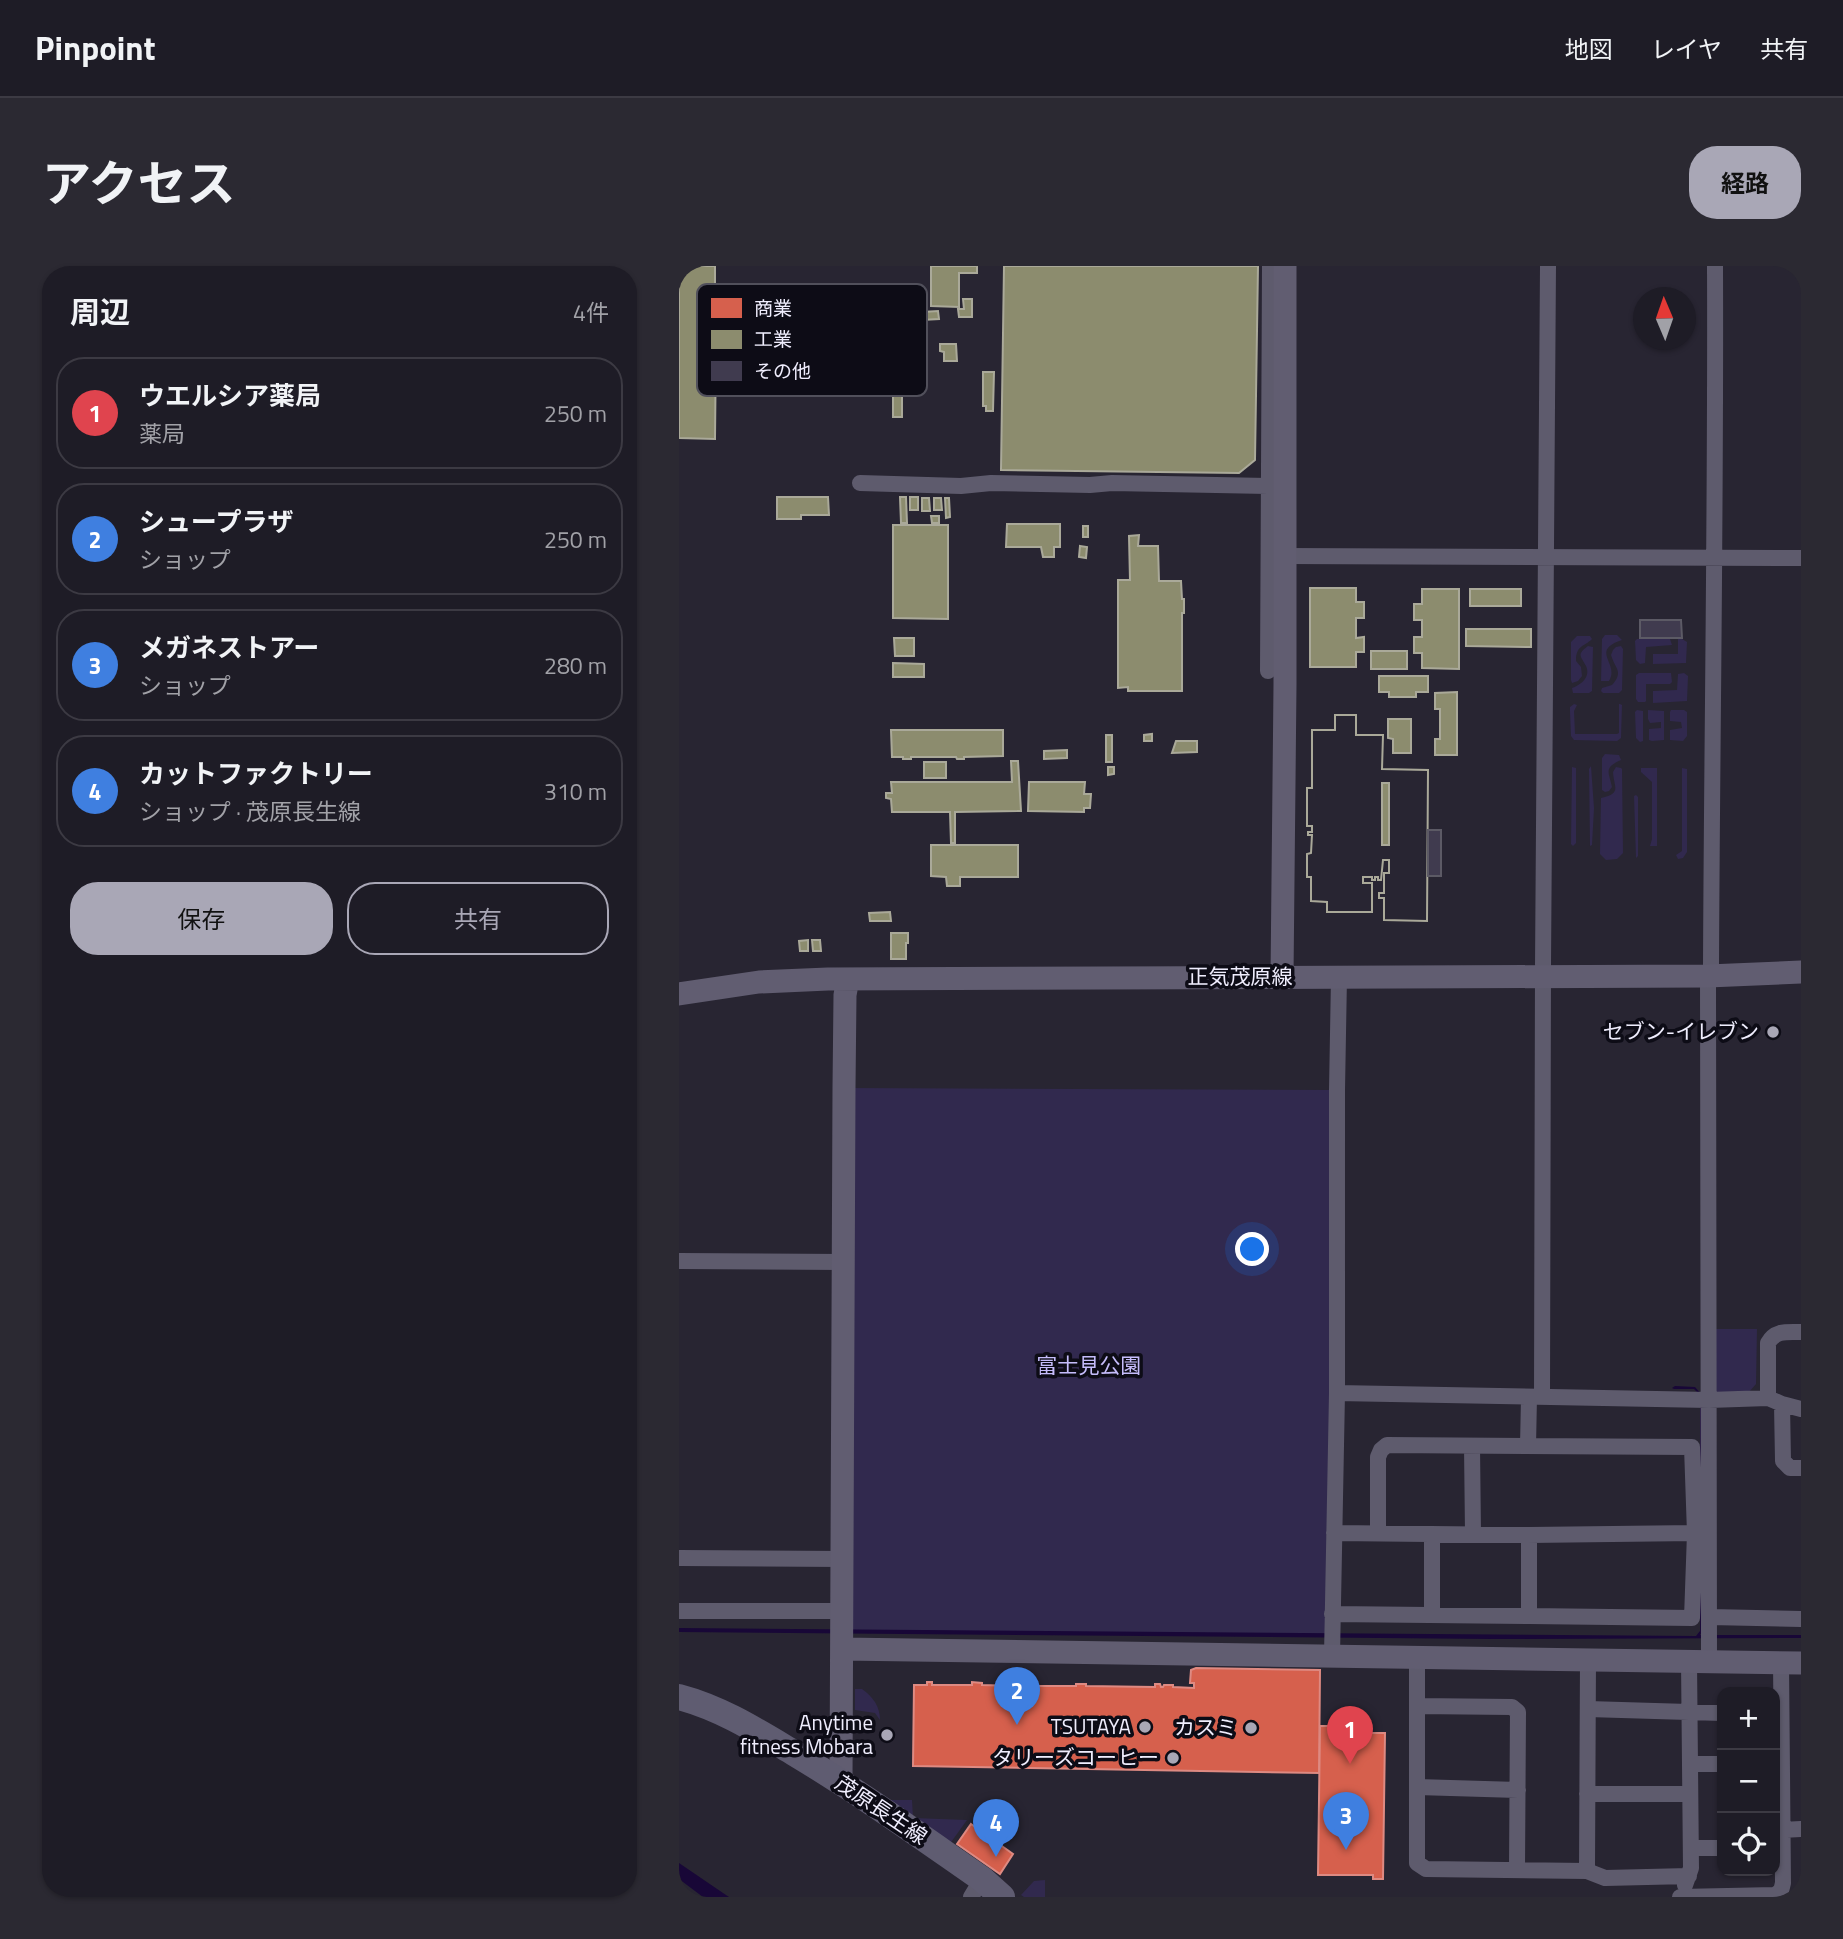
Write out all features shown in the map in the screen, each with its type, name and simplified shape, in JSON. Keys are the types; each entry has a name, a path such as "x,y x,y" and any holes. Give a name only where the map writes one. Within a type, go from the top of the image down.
{"main road":[{"name":"茂原長生線","path":"679,1697 742,1722 841,1782 976,1888 1002,1897"}],"street":[{"path":"1268,671 1271,266"},
{"path":"1282,977 1285,266"},
{"path":"1528,1446 1536,1397 1543,976 1548,266"},
{"path":"1715,266 1716,558 1711,966 1708,976 1710,1617 1690,1713 1691,1868 1680,1897 1775,1895 1781,1891 1783,1883 1780,1857"},
{"path":"860,483 961,486 991,483 1112,483 1268,486"},
{"path":"1285,556 1801,558"},
{"name":"正気茂原線","path":"679,994 759,982 848,979 1708,976 1801,972"},
{"path":"1332,1656 1337,1393 1339,977"},
{"path":"841,1782 845,1009 848,979"},
{"path":"679,1261 844,1262"},
{"path":"1801,1332 1780,1332 1772,1336 1768,1343 1783,1461 1790,1468 1801,1468"},
{"path":"1337,1393 1775,1401 1801,1409"},
{"path":"1332,1615 1692,1618 1695,1533 1692,1447 1387,1445 1378,1457 1378,1533"},
{"path":"1472,1446 1473,1534"},
{"path":"1334,1533 1695,1533"},
{"path":"1432,1534 1432,1614"},
{"path":"1529,1535 1529,1616"},
{"path":"679,1558 843,1559"},
{"path":"679,1611 842,1611"},
{"path":"1710,1617 1801,1619"},
{"path":"842,1649 1791,1662 1780,1707"},
{"path":"1417,1657 1417,1863 1423,1868 1587,1871 1605,1878 1689,1876"},
{"path":"1587,1871 1588,1660"},
{"path":"1417,1706 1512,1707 1518,1712 1517,1870"},
{"path":"1588,1709 1717,1713"},
{"path":"1690,1764 1717,1764"},
{"path":"1417,1787 1518,1790"},
{"path":"1780,1787 1780,1842"},
{"path":"1587,1794 1690,1794"},
{"path":"1782,1830 1801,1829"},
{"path":"1691,1848 1717,1848"}],"green space":[{"path":"1605,635 1617,635 1622,640 1608,649 1606,653 1611,675 1609,681 1601,681 1602,639"},
{"path":"1577,636 1590,636 1592,639 1577,652 1576,661 1581,667 1582,676 1572,683 1571,642"},
{"path":"1637,639 1670,639 1672,645 1646,647 1645,663 1640,664 1636,660"},
{"path":"1678,639 1687,642 1686,663 1653,664 1653,654 1678,654"},
{"path":"1588,646 1593,647 1592,691 1573,693 1572,688 1582,683 1587,674 1581,656"},
{"path":"1621,646 1623,649 1622,690 1619,693 1603,693 1602,688 1612,685 1618,673 1611,655 1616,647"},
{"path":"1671,673 1672,682 1646,684 1646,701 1638,702 1636,675"},
{"path":"1684,673 1688,676 1687,701 1653,703 1653,691 1677,690 1678,674"},
{"path":"1619,704 1622,705 1621,738 1617,741 1574,740 1571,736 1570,707 1577,705 1574,711 1575,734 1619,733"},
{"path":"1637,710 1643,711 1643,741 1640,742 1636,738"},
{"path":"1648,710 1664,711 1664,740 1649,740 1649,729 1661,728 1661,722 1650,723"},
{"path":"1671,710 1687,712 1687,736 1683,741 1670,740 1670,730 1682,728 1681,722 1670,721"},
{"path":"1605,754 1619,755 1621,760 1609,768 1612,787 1605,792 1602,790 1602,758"},
{"path":"1591,766 1594,808 1590,846 1589,769"},
{"path":"1572,767 1576,768 1576,843 1573,846 1571,844"},
{"path":"1616,767 1622,769 1623,853 1617,859 1606,860 1600,854 1601,798 1614,792 1613,772"},
{"path":"1641,768 1657,768 1657,846 1650,846 1652,782 1641,772"},
{"path":"1682,768 1687,769 1687,852 1683,858 1678,859 1676,855 1682,851"},
{"path":"1636,795 1638,856 1636,858 1634,796"},
{"name":"富士見公園","path":"844,1088 1337,1090 1333,1634 842,1630"},
{"path":"1713,1329 1757,1329 1756,1384 1749,1392 1713,1392"},
{"path":"855,1689 862,1689 873,1699 879,1710 880,1720 875,1713 855,1710"},
{"path":"885,1800 912,1800 913,1818 967,1820 949,1845"},
{"path":"1045,1880 1045,1897 1021,1895 1034,1881"}],"shaded area":[{"path":"1695,1387 1702,1395 1700,1635 1801,1635 1801,1638 1491,1639 679,1632 679,1628 1696,1636 1700,1631 1700,1406 1698,1393 1694,1389 1672,1388"},
{"path":"679,1863 729,1897 703,1897 679,1879"}],"building: 商業":[{"path":"1191,1670 1320,1670 1319,1773 913,1766 914,1685 927,1685 927,1682 932,1682 932,1685 972,1685 972,1682 982,1685 1018,1686 1019,1683 1027,1683 1028,1686 1086,1684 1155,1687 1155,1684 1160,1684 1161,1687 1173,1685 1194,1688 1194,1683 1190,1683"},
{"path":"1320,1726 1360,1726 1360,1733 1385,1733 1383,1879 1373,1879 1373,1875 1318,1875"},
{"path":"971,1824 1013,1854 1000,1874 957,1844"}],"building: 工業":[{"path":"679,266 715,266 715,284 697,284 697,396 715,396 715,439 679,438"},
{"path":"931,266 977,266 977,273 959,273 959,307 931,306"},
{"path":"1004,266 1258,266 1255,460 1239,473 1001,470"},
{"path":"963,299 972,299 972,317 959,317 958,309 964,309"},
{"path":"938,311 939,319 927,320 927,312"},
{"path":"940,344 956,344 957,361 944,361"},
{"path":"983,372 994,372 993,411 986,411 986,406 983,406"},
{"path":"893,396 902,396 902,417 893,417"},
{"path":"777,497 828,497 829,515 801,515 801,519 777,519"},
{"path":"900,497 906,497 907,523 901,523"},
{"path":"910,497 918,497 918,510 910,510"},
{"path":"922,498 929,498 930,511 922,511"},
{"path":"934,498 941,498 942,510 934,510"},
{"path":"945,498 949,498 950,517 946,518"},
{"path":"931,516 939,516 939,523 932,523"},
{"path":"1007,524 1060,524 1060,547 1054,547 1054,557 1043,557 1041,547 1006,547"},
{"path":"893,525 948,525 948,619 893,618"},
{"path":"1083,526 1088,526 1088,537 1083,537"},
{"path":"1139,535 1138,546 1158,546 1159,581 1181,581 1184,599 1182,691 1128,691 1128,687 1118,688 1118,580 1130,580 1129,536"},
{"path":"1080,546 1087,547 1086,558 1079,557"},
{"path":"1310,588 1356,588 1356,602 1364,602 1364,618 1356,618 1356,638 1364,637 1364,652 1356,652 1356,667 1310,667"},
{"path":"1422,589 1459,589 1459,669 1422,668 1422,653 1414,653 1414,637 1422,637 1422,620 1414,620 1414,604 1422,604"},
{"path":"1470,589 1521,589 1521,606 1470,606"},
{"path":"1466,629 1531,629 1531,647 1466,646"},
{"path":"894,638 914,638 914,656 895,656"},
{"path":"1371,651 1407,651 1407,669 1371,669"},
{"path":"893,663 924,664 924,677 893,677"},
{"path":"1379,676 1428,676 1428,692 1416,692 1416,697 1389,697 1389,692 1379,692"},
{"path":"1457,692 1457,755 1435,755 1435,739 1440,739 1440,709 1435,709 1435,693"},
{"path":"1335,715 1356,715 1356,735 1383,735 1382,769 1428,770 1427,921 1384,920 1384,898 1379,898 1379,893 1384,893 1384,873 1389,873 1389,860 1383,860 1381,880 1378,880 1378,877 1372,880 1372,877 1363,877 1363,883 1372,883 1372,912 1327,912 1327,902 1311,901 1307,854 1311,853 1312,835 1308,835 1308,832 1312,832 1312,826 1307,826 1307,788 1312,788 1312,730 1335,730","holes":["1382,783 1389,783 1389,845 1382,845"]},
{"path":"1335,715 1356,715 1356,735 1383,735 1382,769 1428,770 1427,921 1384,920 1384,898 1379,898 1379,893 1384,893 1384,873 1389,873 1389,860 1383,860 1381,880 1378,880 1378,877 1372,880 1372,877 1363,877 1363,883 1372,883 1372,912 1327,912 1327,902 1311,901 1307,854 1311,853 1312,835 1308,835 1308,832 1312,832 1312,826 1307,826 1307,788 1312,788 1312,730 1335,730"},
{"path":"1388,719 1411,719 1411,753 1393,753 1393,739 1388,738"},
{"path":"891,730 1003,730 1003,756 964,759 892,757"},
{"path":"1152,734 1152,741 1144,741 1144,735"},
{"path":"1106,735 1112,735 1112,762 1106,762"},
{"path":"1176,741 1197,741 1197,752 1172,753"},
{"path":"1067,750 1067,758 1044,759 1044,751"},
{"path":"1011,761 1018,761 1021,811 955,812 955,843 951,843 950,812 892,812 891,799 886,798 886,793 892,793 891,782 1012,782"},
{"path":"924,762 946,762 946,778 924,778"},
{"path":"1108,767 1114,767 1114,774 1108,775"},
{"path":"1029,782 1085,782 1084,794 1091,794 1090,808 1084,808 1084,812 1028,811"},
{"path":"931,845 1018,845 1018,877 960,877 960,886 947,886 946,877 931,876"},
{"path":"890,912 891,921 870,921 869,913"},
{"path":"891,933 908,933 906,959 891,959"},
{"path":"808,940 808,951 800,951 799,941"},
{"path":"812,940 820,940 821,951 813,951"}],"building: その他":[{"path":"1640,620 1681,620 1682,638 1640,638"},
{"path":"1428,830 1441,830 1441,876 1428,876"}],"place":[{"name":"セブン-イレブン","path":"1773,1032"},
{"name":"シュープラザ","path":"1017,1725"},
{"name":"TSUTAYA","path":"1145,1727"},
{"name":"カスミ","path":"1251,1728"},
{"name":"Anytime fitness Mobara","path":"887,1735"},
{"name":"タリーズコーヒー","path":"1173,1758"},
{"name":"ウエルシア薬局","path":"1350,1764"},
{"name":"メガネストアー","path":"1346,1850"},
{"name":"カットファクトリー","path":"996,1857"}]}
